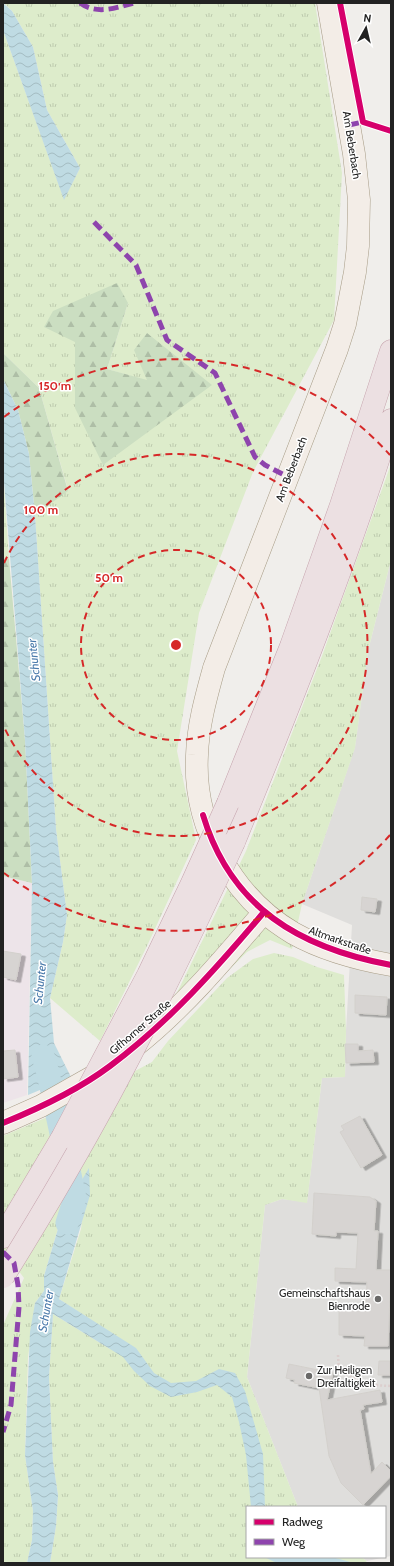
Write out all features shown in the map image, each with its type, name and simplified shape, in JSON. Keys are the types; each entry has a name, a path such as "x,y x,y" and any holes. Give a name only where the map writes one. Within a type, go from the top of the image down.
{"highway":[{"path":"3,1237 65,1132 144,982 192,883 228,803 291,646 341,505 391,351"},
{"path":"3,1277 50,1201 112,1091 167,983 234,842 311,651 362,510 391,420"}],"main road":[{"name":"Am Beberbach","path":"264,912 238,884 222,862 215,847 208,830 198,793 197,756 202,712 214,668 337,349 345,324 352,292 358,238 357,177 328,3"},
{"name":"Altmarkstraße","path":"264,912 293,933 320,946 361,959 391,965"},
{"name":"Gifhorner Straße","path":"10,1120 68,1092 110,1067 152,1032 198,988 264,912"}],"path":[{"path":"338,1355 339,1371 372,1385 391,1386"}],"shaded area":[{"path":"391,560 391,1556 386,1557 386,1506 298,1506 247,1377 265,1205 282,1199 307,1202 322,1078 345,1077 352,925 302,904 355,747 368,651"},
{"path":"3,876 32,883 27,1095 3,1103"},
{"path":"362,1558 381,1558 367,1561"}],"green space":[{"path":"4,3 315,3 342,173 334,320 253,472 199,613 177,751 196,840 147,946 100,1041 50,998 63,942 67,915 56,829 35,515 68,490 39,388 3,353 3,30 64,199 80,168 47,110 33,47 12,11","holes":["128,303 107,369 148,381 75,408 75,342"]},
{"path":"117,283 128,303 107,369 147,380 134,350 147,333 212,385 103,465 75,408 75,342 44,327 53,311"},
{"path":"3,353 39,388 68,491 35,515 29,454 18,410 3,379"},
{"path":"391,464 391,560 368,651 355,748 302,904 292,949 270,940 247,952 175,1023 153,1042 246,851 322,656"},
{"path":"3,470 9,559 3,558"},
{"path":"3,558 9,559 25,740 32,883 3,876"},
{"path":"274,953 293,957 317,967 344,975 346,1031 345,1077 322,1078 307,1203 282,1199 265,1205 247,1377 298,1506 246,1506 246,1558 362,1558 367,1561 364,1563 50,1563 56,1526 58,1495 53,1462 49,1377 53,1314 110,1349 112,1334 59,1299 81,1229 89,1169 68,1203 60,1222 44,1276 44,1291 35,1303 28,1358 25,1455 33,1511 32,1540 27,1563 3,1563 3,1325 24,1278 3,1250 3,1136 52,1115 152,1062 168,1041 227,978 253,959"}],"water":[{"path":"3,3 12,11 33,47 47,110 80,168 64,200 3,30"},
{"path":"3,379 18,410 29,454 35,515 56,829 67,915 63,942 50,998 54,1043 71,1077 28,1095 32,883 25,740 3,470"},
{"path":"89,1168 90,1195 59,1299 136,1348 154,1373 171,1383 196,1381 219,1369 235,1373 245,1391 263,1454 265,1506 251,1506 246,1455 232,1397 217,1385 197,1392 171,1397 150,1386 134,1371 123,1357 53,1314 49,1377 53,1462 58,1495 56,1526 50,1563 27,1563 32,1540 33,1511 25,1455 30,1332 35,1303 44,1291 44,1276 60,1222 68,1203"},
{"path":"266,1558 336,1558 354,1563 277,1563"}],"building":[{"path":"362,897 377,899 375,912 361,910"},
{"path":"3,951 21,954 16,980 3,977"},
{"path":"355,995 387,997 386,1015 355,1013"},
{"path":"345,1044 358,1044 358,1051 373,1050 374,1062 346,1063"},
{"path":"15,1050 18,1077 3,1079 3,1051"},
{"path":"360,1116 382,1155 361,1168 340,1132 344,1130 341,1126"},
{"path":"314,1193 370,1197 376,1201 374,1231 378,1231 376,1270 391,1270 388,1346 364,1346 365,1336 339,1335 339,1309 366,1310 367,1282 335,1281 335,1268 356,1269 358,1233 336,1232 336,1236 312,1234"},
{"path":"379,1361 390,1361 390,1375 378,1375"},
{"path":"289,1364 333,1373 327,1400 380,1390 382,1402 363,1405 364,1409 360,1410 371,1474 382,1462 391,1471 391,1476 363,1505 341,1483 329,1456 319,1388 294,1383 295,1380 286,1378"}],"waterway":[{"name":"Schunter","path":"43,1056 75,1198 67,1223"}],"marked path":[{"path":"80,3 86,7 100,10 134,3"},
{"path":"349,125 363,122 366,123"},
{"path":"94,222 136,265 167,340 215,373 255,457 265,465 288,477"},
{"path":"3,1252 14,1263 18,1285 19,1307 11,1405 3,1432"}],"cycle path":[{"path":"340,3 363,122 391,131"},
{"path":"203,815 215,847 231,875 251,899 273,918 299,935 327,947 358,957 391,965"},
{"path":"3,1123 45,1105 72,1091 98,1075 132,1049 192,994 264,912"}],"place":[{"name":"Gemeinschaftshaus Bienrode","path":"378,1299"},
{"name":"Zur Heiligen Dreifaltigkeit","path":"309,1376"}]}
